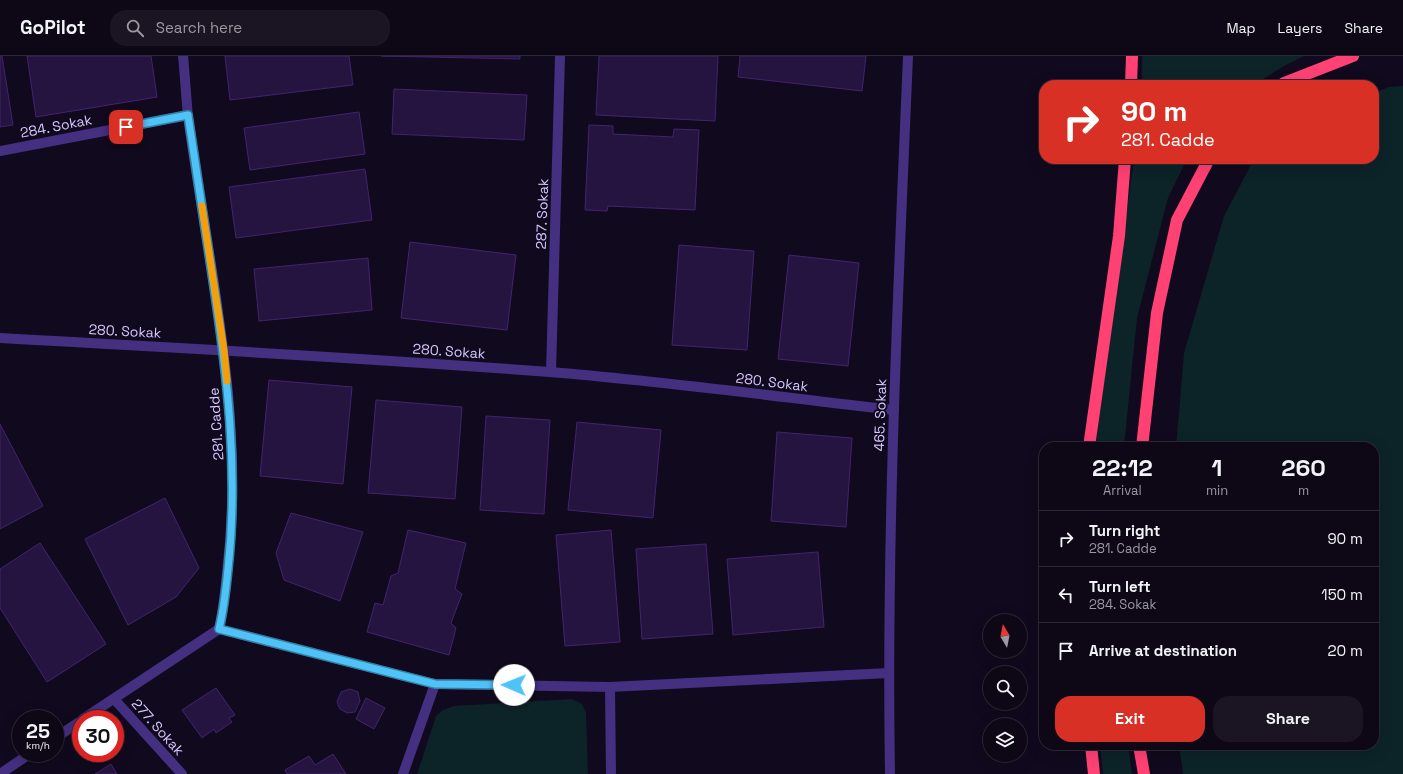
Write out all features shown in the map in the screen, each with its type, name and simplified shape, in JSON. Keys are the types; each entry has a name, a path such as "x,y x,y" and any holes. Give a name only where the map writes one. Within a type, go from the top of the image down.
{"highway":[{"path":"1131,80 1132,56"},
{"path":"1292,80 1353,56"},
{"path":"1090,442 1118,236 1125,164"},
{"path":"1143,442 1157,313 1178,220 1207,164"},
{"path":"1092,750 1094,774"},
{"path":"1140,750 1144,774"}],"street":[{"name":"281. Cadde","path":"183,56 188,115 224,350 231,426 233,485 232,533 223,610 219,629"},
{"name":"287. Sokak","path":"551,372 560,56"},
{"name":"465. Sokak","path":"890,774 889,673 894,410 908,56"},
{"name":"284. Sokak","path":"0,151 188,115"},
{"name":"280. Sokak","path":"0,338 224,350 551,372 894,410"},
{"path":"97,710 219,629 435,684 610,687 889,673"},
{"path":"404,774 435,684"},
{"path":"610,687 611,774"},
{"name":"277. Sokak","path":"114,699 182,774"},
{"path":"0,774 18,762"}],"green space":[{"path":"1142,56 1304,56 1284,66 1262,80 1142,80"},
{"path":"1403,86 1403,774 1183,774 1180,750 1379,750 1379,442 1176,442 1184,353 1224,216 1251,164 1379,164 1379,91 1389,87"},
{"path":"1133,164 1185,164 1168,198 1137,318 1125,442 1096,442 1100,404"},
{"path":"572,699 582,704 586,713 588,774 417,774 436,716 443,710 454,706"},
{"path":"1101,750 1129,750 1132,774 1103,774"}],"building":[{"path":"0,56 2,56 13,125 0,127"},
{"path":"27,56 151,56 157,97 36,117"},
{"path":"225,56 349,56 353,85 230,100"},
{"path":"381,56 520,56 520,59"},
{"path":"599,56 718,56 715,121 596,115"},
{"path":"740,56 866,56 862,91 738,77"},
{"path":"394,89 527,95 524,140 392,134"},
{"path":"359,112 365,154 250,170 244,128"},
{"path":"589,125 613,126 613,134 673,137 674,129 699,130 695,210 608,206 607,211 585,210"},
{"path":"365,169 372,220 236,238 229,187"},
{"path":"410,242 516,255 507,330 401,318"},
{"path":"679,245 754,251 747,350 672,345"},
{"path":"789,255 859,263 848,366 778,359"},
{"path":"368,258 372,310 259,321 254,269"},
{"path":"269,380 352,387 343,484 260,476"},
{"path":"376,400 462,407 455,499 368,493"},
{"path":"486,416 550,420 544,514 480,510"},
{"path":"577,422 661,430 653,518 568,510"},
{"path":"0,424 43,506 0,529"},
{"path":"777,432 852,438 846,527 771,521"},
{"path":"165,498 199,568 176,597 128,625 85,539"},
{"path":"291,513 363,532 340,601 284,580 276,553"},
{"path":"408,530 466,543 455,589 462,594 451,623 456,628 449,655 367,632 375,603 383,605 391,576 398,573"},
{"path":"611,530 620,642 565,646 556,535"},
{"path":"40,543 106,644 47,682 0,608 0,569"},
{"path":"706,544 713,634 642,639 636,549"},
{"path":"818,552 824,627 733,635 727,559"},
{"path":"216,688 235,715 229,718 232,722 216,733 214,729 202,738 182,710"},
{"path":"350,689 358,692 360,701 355,712 347,713 340,709 337,702 341,692"},
{"path":"366,698 385,708 374,729 356,719"},
{"path":"333,754 346,774 287,774 285,770 309,756 315,765"},
{"path":"111,764 117,774 95,774"}],"slow traffic":[{"path":"202,206 224,350 227,381"}],"route":[{"path":"126,127 188,115 224,350 231,426 233,477 232,533 223,610 219,629 435,684 514,685"}]}
